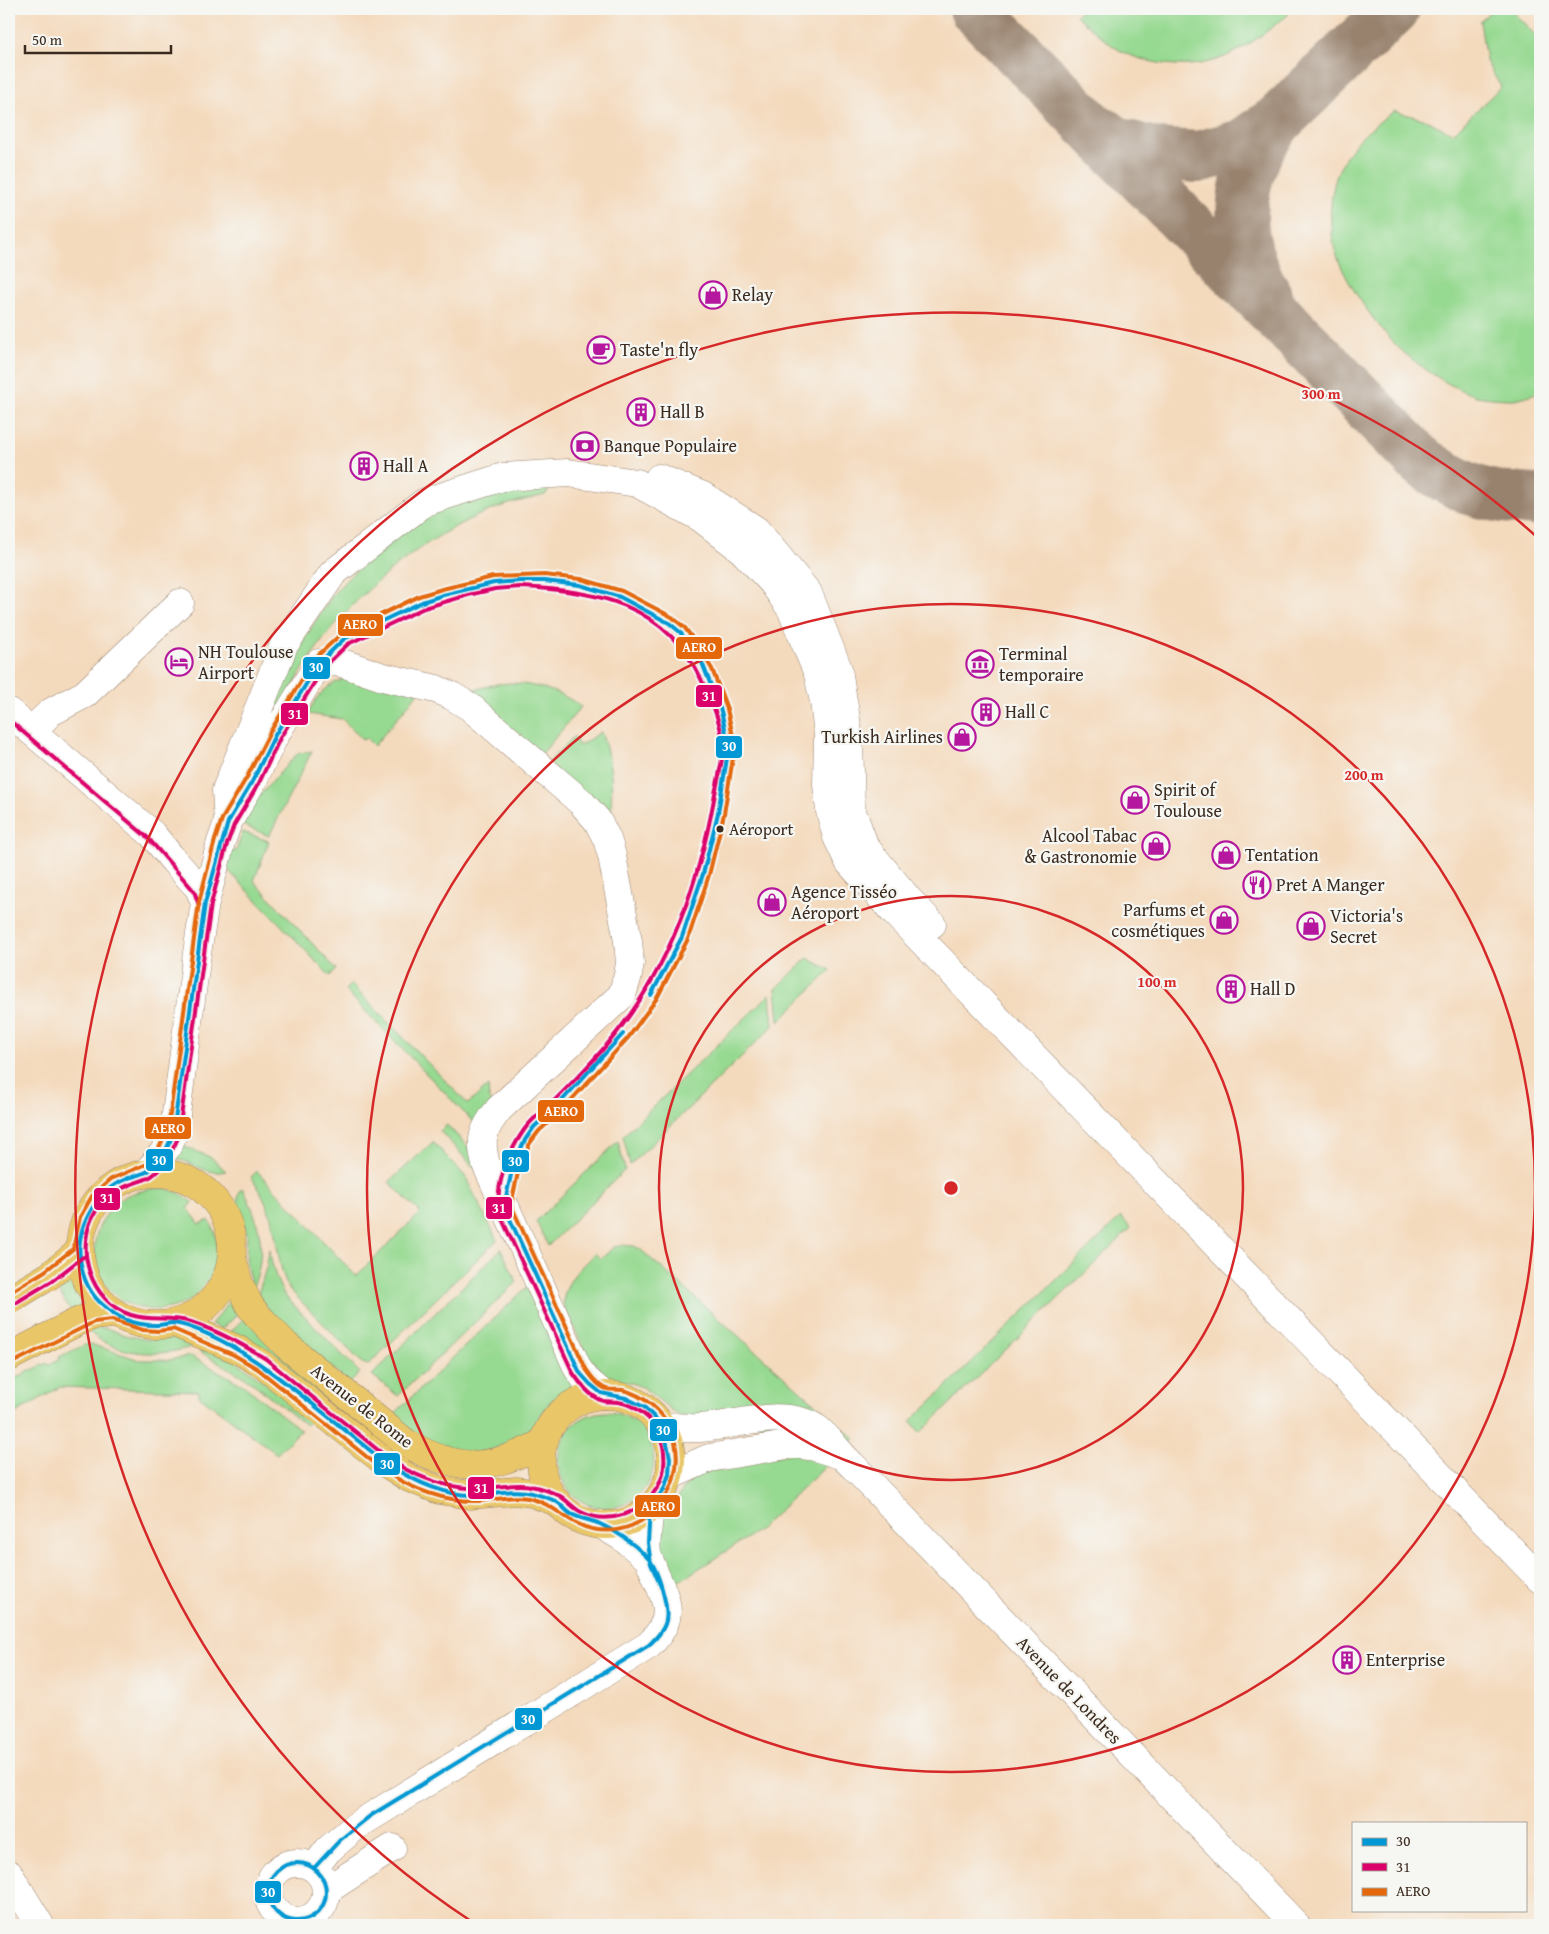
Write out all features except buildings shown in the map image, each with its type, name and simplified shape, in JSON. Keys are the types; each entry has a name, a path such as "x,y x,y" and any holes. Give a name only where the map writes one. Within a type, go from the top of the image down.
{"main road":[{"path":"9,1357 74,1323 92,1316 113,1314 143,1324 158,1325 174,1323 192,1316 207,1306 220,1292 228,1275 232,1257 232,1238 227,1219 217,1203 204,1189 188,1179 170,1173 146,1172 122,1180 99,1198 84,1223 80,1237 79,1252 85,1280 92,1292 113,1314"},
{"path":"9,1300 49,1276 79,1252"},
{"name":"Avenue de Rome","path":"232,1257 239,1284 257,1315 286,1345 406,1443 423,1453 444,1460 483,1465 510,1459 544,1442"},
{"name":"Avenue de Rome","path":"174,1323 237,1349 262,1364 386,1464 409,1478 439,1490 470,1494 516,1491 532,1493 557,1502"},
{"path":"621,1396 637,1402 651,1412 662,1426 668,1441 671,1459 669,1476 662,1493 640,1515 614,1524 600,1524 584,1520 569,1513 557,1502 548,1489 542,1474 541,1458 544,1442 550,1427 566,1409 587,1397 621,1396"}],"street":[{"path":"228,822 226,790 284,645 332,573 425,502 502,477 567,460 642,470 703,496 756,530 808,593 838,669 849,739 851,809 865,848 908,899 1540,1562"},
{"path":"502,477 568,473 637,483 701,518 742,550 773,583 791,609 818,674 828,735 830,811 837,836 849,862 887,905 1540,1579"},
{"path":"31,732 51,712 85,694 180,603"},
{"path":"146,1172 159,1159 171,1140 174,1130 205,903 221,842 228,822 253,780 275,735 319,663 339,662 383,676 436,689 452,696 470,707 581,802 597,820 607,839 612,856 628,941 629,969 622,995 499,1110 484,1132 482,1152 504,1206 578,1369 586,1380 604,1395"},
{"path":"9,712 152,834 199,888 205,903"},
{"name":"Avenue de Londres","path":"662,1426 699,1428 757,1420 793,1420 814,1427 822,1433 841,1455 1296,1925"},
{"name":"Avenue de Londres","path":"669,1476 710,1458 794,1444 815,1447 841,1455"},
{"path":"320,1879 300,1863 292,1863 281,1867 273,1875 269,1884 268,1896 274,1920 315,1921 326,1898 320,1879 328,1850 340,1838 370,1816 649,1645 660,1634 666,1623 667,1613 665,1596 648,1558 646,1543 650,1507"},
{"path":"600,1524 622,1537 648,1558"},
{"path":"320,1879 392,1848"},
{"path":"9,1874 40,1925"}],"green space":[{"path":"1082,9 1290,9 1288,15 1260,37 1232,54 1201,64 1184,65 1148,61 1121,51 1103,39 1076,15"},
{"path":"1493,9 1510,9 1540,40 1540,392 1514,399 1500,399 1467,393 1432,374 1401,350 1368,311 1352,287 1335,250 1331,222 1332,193 1341,165 1353,147 1377,124 1394,111 1423,119 1453,133 1501,87 1486,61 1480,21"},
{"path":"548,481 548,491 545,495 500,507 468,520 417,550 369,589 348,610 312,655 262,740 278,679 334,593 352,574 409,524 474,493"},
{"path":"348,678 419,692 374,746 366,738 363,740 342,719 308,714 324,691 335,683"},
{"path":"496,684 531,685 557,693 581,707 540,756 466,692"},
{"path":"601,732 610,766 612,797 610,821 548,763 574,736 579,746"},
{"path":"312,751 269,836 240,824 245,812 295,756"},
{"path":"243,832 269,841 254,881 336,969 330,976 226,868 231,850 236,851"},
{"path":"807,958 831,970 779,1021 776,989"},
{"path":"351,984 468,1104 488,1086 489,1099 492,1103 477,1126 345,990"},
{"path":"770,994 773,1026 630,1165 623,1136"},
{"path":"447,1125 473,1152 475,1169 440,1131"},
{"path":"618,1141 625,1170 548,1246 536,1221"},
{"path":"433,1142 465,1176 497,1240 368,1365 362,1363 290,1290 281,1269 268,1209 251,1177 257,1171 356,1276 420,1213 389,1182"},
{"path":"181,1145 212,1158 226,1171 212,1172 175,1159"},
{"path":"164,1188 179,1193 193,1202 188,1209 200,1224 209,1220 215,1231 216,1260 209,1279 193,1298 171,1308 147,1309 125,1302 107,1287 97,1269 95,1259 96,1238 104,1218 120,1199 141,1191"},
{"path":"240,1189 243,1189 254,1213 260,1238 260,1263 252,1289 246,1263 247,1234 241,1214 239,1215 238,1197"},
{"path":"1121,1217 1131,1228 920,1433 911,1421"},
{"path":"621,1245 634,1246 640,1249 855,1439 847,1447 831,1431 679,1416 644,1388 632,1383 605,1377 593,1368 563,1304 564,1296 574,1276 595,1253 601,1259 614,1247"},
{"path":"501,1249 517,1282 398,1396 372,1375"},
{"path":"269,1250 277,1280 286,1297 360,1373 350,1383 298,1341 257,1297 267,1265"},
{"path":"68,1278 83,1305 71,1311 56,1284"},
{"path":"529,1285 575,1385 557,1396 547,1406 520,1441 474,1455 426,1441 391,1417"},
{"path":"232,1299 240,1310 233,1319 221,1329 211,1324"},
{"path":"245,1317 334,1397 327,1403 229,1333"},
{"path":"85,1328 106,1328 125,1335 149,1340 177,1338 196,1345 168,1352 138,1352 109,1344"},
{"path":"90,1344 140,1360 168,1360 191,1356 243,1385 301,1430 277,1454 199,1396 199,1391 60,1387 9,1417 9,1381 47,1363 49,1365 60,1359 59,1357"},
{"path":"204,1349 235,1360 313,1418 306,1425 249,1380 199,1351"},
{"path":"606,1412 624,1416 640,1426 650,1442 654,1460 650,1478 640,1494 624,1504 606,1508 588,1504 572,1494 562,1478 558,1460 562,1442 572,1426 588,1416"},
{"path":"795,1453 830,1462 759,1530 673,1585 658,1547 661,1521 689,1481 715,1467 717,1472 719,1471 719,1466"}],"taxiway":[{"path":"975,9 1422,462 1465,487 1478,492 1505,497 1540,500"},
{"path":"1104,134 1117,143 1157,154 1198,157 1242,145 1278,120 1394,9"},
{"path":"1266,295 1250,260 1245,242 1242,225 1242,207 1245,189 1257,152 1278,120"}],"transit line":[{"name":"AERO","path":"9,1293 45,1271 73,1249 80,1217 92,1196 111,1179 147,1164 158,1150 168,1129 199,902 215,840 222,819 247,777 270,732 315,658 341,634 419,596 493,577 544,575 581,579 622,591 672,617 685,628 712,669 727,709 735,745 724,814 709,875 688,939 657,998 628,1038 563,1109 539,1131 530,1143 519,1168 511,1205 586,1369 596,1382 604,1388 630,1392 645,1400 658,1410 671,1430 676,1449 676,1469 671,1487 661,1503 648,1516 631,1526 613,1530 592,1529 583,1526 546,1504 528,1498 516,1497 466,1501 429,1493 405,1483 383,1470 258,1369 234,1355 173,1329 143,1330 112,1320 94,1322 12,1363"},
{"name":"30","path":"314,1868 340,1840 370,1816 649,1645 662,1630 666,1618 665,1599 651,1562 636,1547 612,1530 571,1514 557,1502 532,1493 517,1491 479,1495 460,1494 427,1486 406,1476 387,1464 288,1385 244,1354 215,1337 185,1326 173,1323 143,1324 121,1318 95,1297 85,1278 80,1257 80,1246 84,1225 91,1210 100,1197 119,1182 152,1168 163,1154 173,1134 205,903 228,822 253,780 275,735 319,663 344,639 422,602 443,595 494,583 520,581 544,581 580,585 620,597 669,623 680,632 701,660 721,711 729,746 718,813 703,874 682,937 651,995"},
{"name":"31","path":"520,587 575,592 601,598 626,606 648,618 668,633 686,654 709,695 718,720 723,746 721,766 700,861 691,891 668,950 637,1005 618,1031 581,1074 531,1121 524,1130 507,1161 500,1185 499,1208 502,1219 573,1373 586,1389 598,1399 624,1403 636,1409 652,1422 659,1433 664,1454 664,1468 657,1488 650,1497 633,1510 624,1515 613,1517 602,1518 581,1512 560,1496 535,1487 526,1485 486,1488 456,1487 427,1479 409,1471 382,1454 266,1359 239,1343 211,1329 191,1322 139,1317 117,1308 105,1298 96,1286 86,1256 89,1225 96,1211 117,1191 153,1175 168,1158 178,1138 211,904 227,844 234,825 259,783 280,738 324,667 348,644 424,608 495,589 520,587"},
{"name":"31","path":"9,720 148,838 194,891 199,905"},
{"name":"30","path":"623,1034 558,1105 534,1127 525,1140 513,1166 504,1206 580,1373 601,1393 626,1398 644,1407 659,1422 665,1434 670,1458 669,1474 664,1489 650,1508 648,1543 651,1564 662,1589"},
{"name":"31","path":"12,1305 52,1281 83,1257"},
{"name":"30","path":"291,1863 303,1863 318,1871 326,1886 326,1892 326,1898 318,1913 303,1921 291,1921 276,1913 268,1898 268,1886 276,1871 291,1863"}],"place":[{"name":"Relay","path":"713,295"},
{"name":"Taste'n fly","path":"601,350"},
{"name":"Hall B","path":"641,412"},
{"name":"Banque Populaire","path":"585,446"},
{"name":"Hall A","path":"364,466"},
{"name":"NH Toulouse Airport","path":"179,662"},
{"name":"Terminal temporaire","path":"980,664"},
{"name":"Hall C","path":"986,712"},
{"name":"Turkish Airlines","path":"962,737"},
{"name":"Spirit of Toulouse","path":"1135,800"},
{"name":"Aéroport","path":"720,829"},
{"name":"Alcool Tabac & Gastronomie","path":"1156,846"},
{"name":"Tentation","path":"1226,855"},
{"name":"Pret A Manger","path":"1257,885"},
{"name":"Agence Tisséo Aéroport","path":"772,902"},
{"name":"Parfums et cosmétiques","path":"1224,920"},
{"name":"Victoria's Secret","path":"1311,926"},
{"name":"Hall D","path":"1231,989"},
{"name":"Enterprise","path":"1347,1660"}]}
